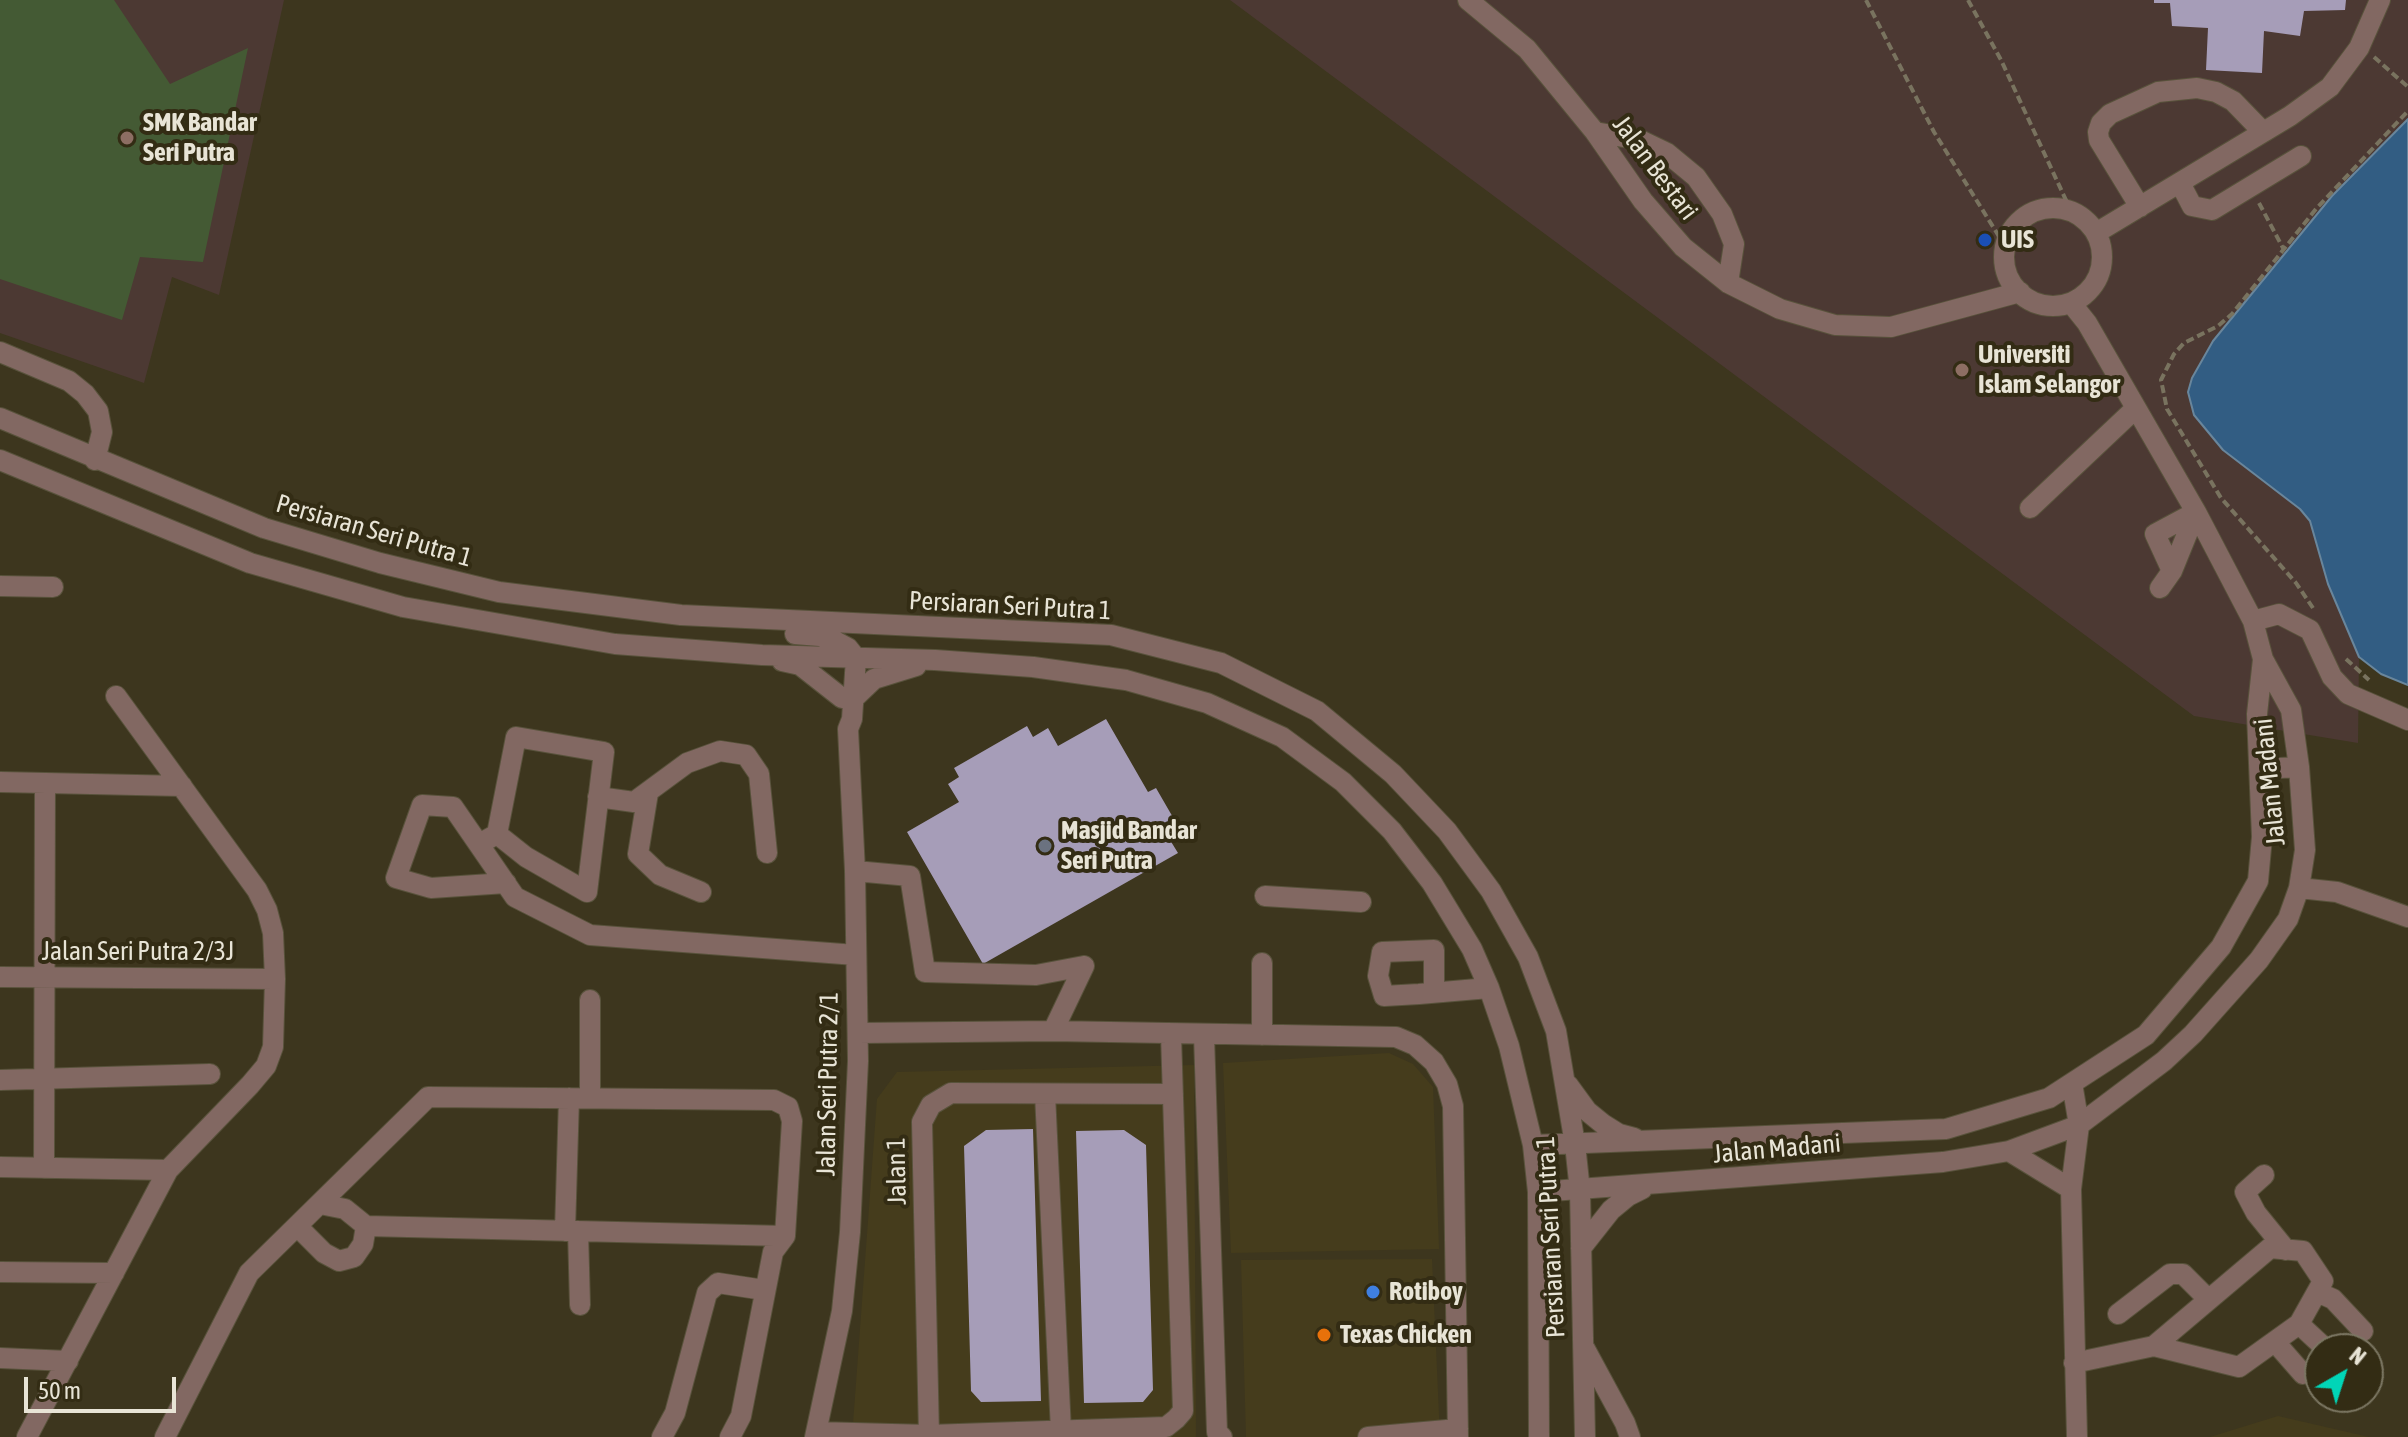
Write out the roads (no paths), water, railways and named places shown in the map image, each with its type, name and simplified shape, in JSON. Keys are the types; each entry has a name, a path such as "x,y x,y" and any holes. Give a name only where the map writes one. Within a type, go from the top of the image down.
{"street":[{"path":"2096,233 2263,132 2330,87 2361,44 2380,0"},
{"name":"Jalan Bestari","path":"1476,2 1527,49 1595,132 1643,201 1683,247 1728,283 1780,309 1835,325 1891,327 2020,292"},
{"path":"2140,207 2099,140 2101,123 2110,114 2158,92 2197,88 2216,92 2233,101 2263,132"},
{"path":"1595,132 1640,140 1667,153 1696,177 1722,214 1734,244 1728,283"},
{"path":"2180,183 2192,206 2212,210 2301,156"},
{"path":"2054,208 2071,211 2085,220 2096,233 2101,249 2101,266 2096,281 2085,294 2071,303 2044,305 2031,300 2009,279 2004,263 2005,246 2017,224 2037,210 2054,208"},
{"path":"2071,303 2087,323 2196,512 2253,621 2263,659"},
{"path":"0,352 69,381 85,394 98,411 102,432 95,460"},
{"path":"2030,508 2136,408"},
{"name":"Persiaran Seri Putra 1","path":"0,418 264,528 380,563 499,592 681,615 1111,635 1221,663 1317,711 1393,774 1447,831 1491,891 1528,957 1556,1031 1580,1191 1585,1437"},
{"name":"Persiaran Seri Putra 1","path":"0,460 250,563 403,607 615,644 762,655 848,655 935,660 1033,667 1126,680 1207,703 1282,737 1343,782 1392,831 1432,883 1472,949 1489,988 1509,1046 1533,1145 1538,1192 1539,1437"},
{"path":"2172,571 2155,534 2196,512"},
{"path":"2160,588 2172,571 2196,512"},
{"path":"0,586 53,587"},
{"path":"2253,621 2279,614 2310,630 2332,677 2348,694 2408,720"},
{"path":"681,615 721,627 820,636 848,655 861,638 875,635 941,638 968,630"},
{"path":"762,655 800,665 848,699 874,679 935,660"},
{"name":"Jalan Seri Putra 2/1","path":"816,1435 842,1311 850,1232 858,1033 855,871 848,729 844,722 848,699 848,655"},
{"name":"Jalan Madani","path":"1538,1192 1943,1162 2009,1151 2079,1125 2164,1061 2193,1034 2259,960 2288,919 2299,888 2305,850 2299,767 2291,710 2263,659"},
{"name":"Jalan Madani","path":"1533,1145 1946,1129 2049,1098 2146,1035 2221,947 2258,881 2262,837 2257,714 2263,659"},
{"path":"27,1437 168,1170 266,1066 273,1047 273,933 267,910 257,890 116,696"},
{"path":"506,883 431,888 396,878 422,805 453,807 488,839 587,892 604,752 516,737 488,839 515,897 590,935 856,955"},
{"path":"598,797 634,802 687,763 720,751 746,755 759,774 767,853"},
{"path":"2260,769 2299,767"},
{"path":"0,782 182,786"},
{"path":"44,1168 45,783"},
{"path":"648,793 638,854 660,875 701,892"},
{"path":"855,871 910,876 925,972 1036,975 1084,966 1053,1031"},
{"path":"2299,888 2337,892 2408,917"},
{"path":"1265,896 1361,902"},
{"path":"1262,963 1262,1035"},
{"name":"Jalan Seri Putra 2/3J","path":"0,977 275,979"},
{"path":"1434,992 1489,988"},
{"path":"590,1000 590,1098"},
{"path":"858,1033 1053,1031 1396,1037 1415,1045 1434,1062 1447,1084 1453,1106 1458,1433 1368,1437"},
{"path":"816,1435 929,1435 1166,1427 1183,1411 1171,1035"},
{"path":"1204,1036 1217,1432 1222,1437"},
{"path":"0,1080 210,1074"},
{"path":"1564,1078 1575,1096 1603,1124 1619,1134 1646,1141"},
{"path":"2072,1083 2079,1125 2071,1189 2077,1437"},
{"name":"Jalan 1","path":"929,1435 922,1122 931,1105 951,1093 1173,1094"},
{"path":"1045,1094 1061,1431"},
{"path":"165,1437 249,1273 428,1097 774,1100 788,1107 792,1121 785,1236 773,1252 741,1416 730,1437"},
{"path":"569,1098 571,1231 580,1305"},
{"path":"2009,1151 2071,1189"},
{"path":"0,1167 168,1170"},
{"path":"2264,1175 2245,1192 2256,1213 2286,1250"},
{"path":"1581,1248 1611,1210 1628,1196 1650,1185"},
{"path":"320,1204 345,1209 366,1226 785,1236"},
{"path":"297,1226 324,1253 339,1261 354,1257 363,1244 366,1226"},
{"path":"2074,1363 2154,1346 2239,1367 2299,1324 2323,1281 2303,1251 2270,1248 2154,1346"},
{"path":"0,1272 114,1273"},
{"path":"2118,1314 2170,1274 2183,1274 2208,1299"},
{"path":"662,1437 675,1413 707,1293 718,1283 764,1290"},
{"path":"2317,1292 2333,1299 2363,1331"},
{"path":"2299,1324 2309,1333"},
{"path":"2275,1342 2303,1374"},
{"path":"1583,1345 1630,1437"},
{"path":"0,1358 68,1361"}],"water":[{"path":"2408,119 2408,685 2381,674 2359,657 2328,584 2310,521 2300,509 2223,450 2194,415 2188,392 2192,378 2213,341 2332,196"}],"place":[{"name":"SMK Bandar Seri Putra","path":"127,138"},
{"name":"UIS","path":"1985,240"},
{"name":"Universiti Islam Selangor","path":"1962,370"},
{"name":"Masjid Bandar Seri Putra","path":"1045,846"},
{"name":"Rotiboy","path":"1373,1292"},
{"name":"Texas Chicken","path":"1324,1335"}]}
